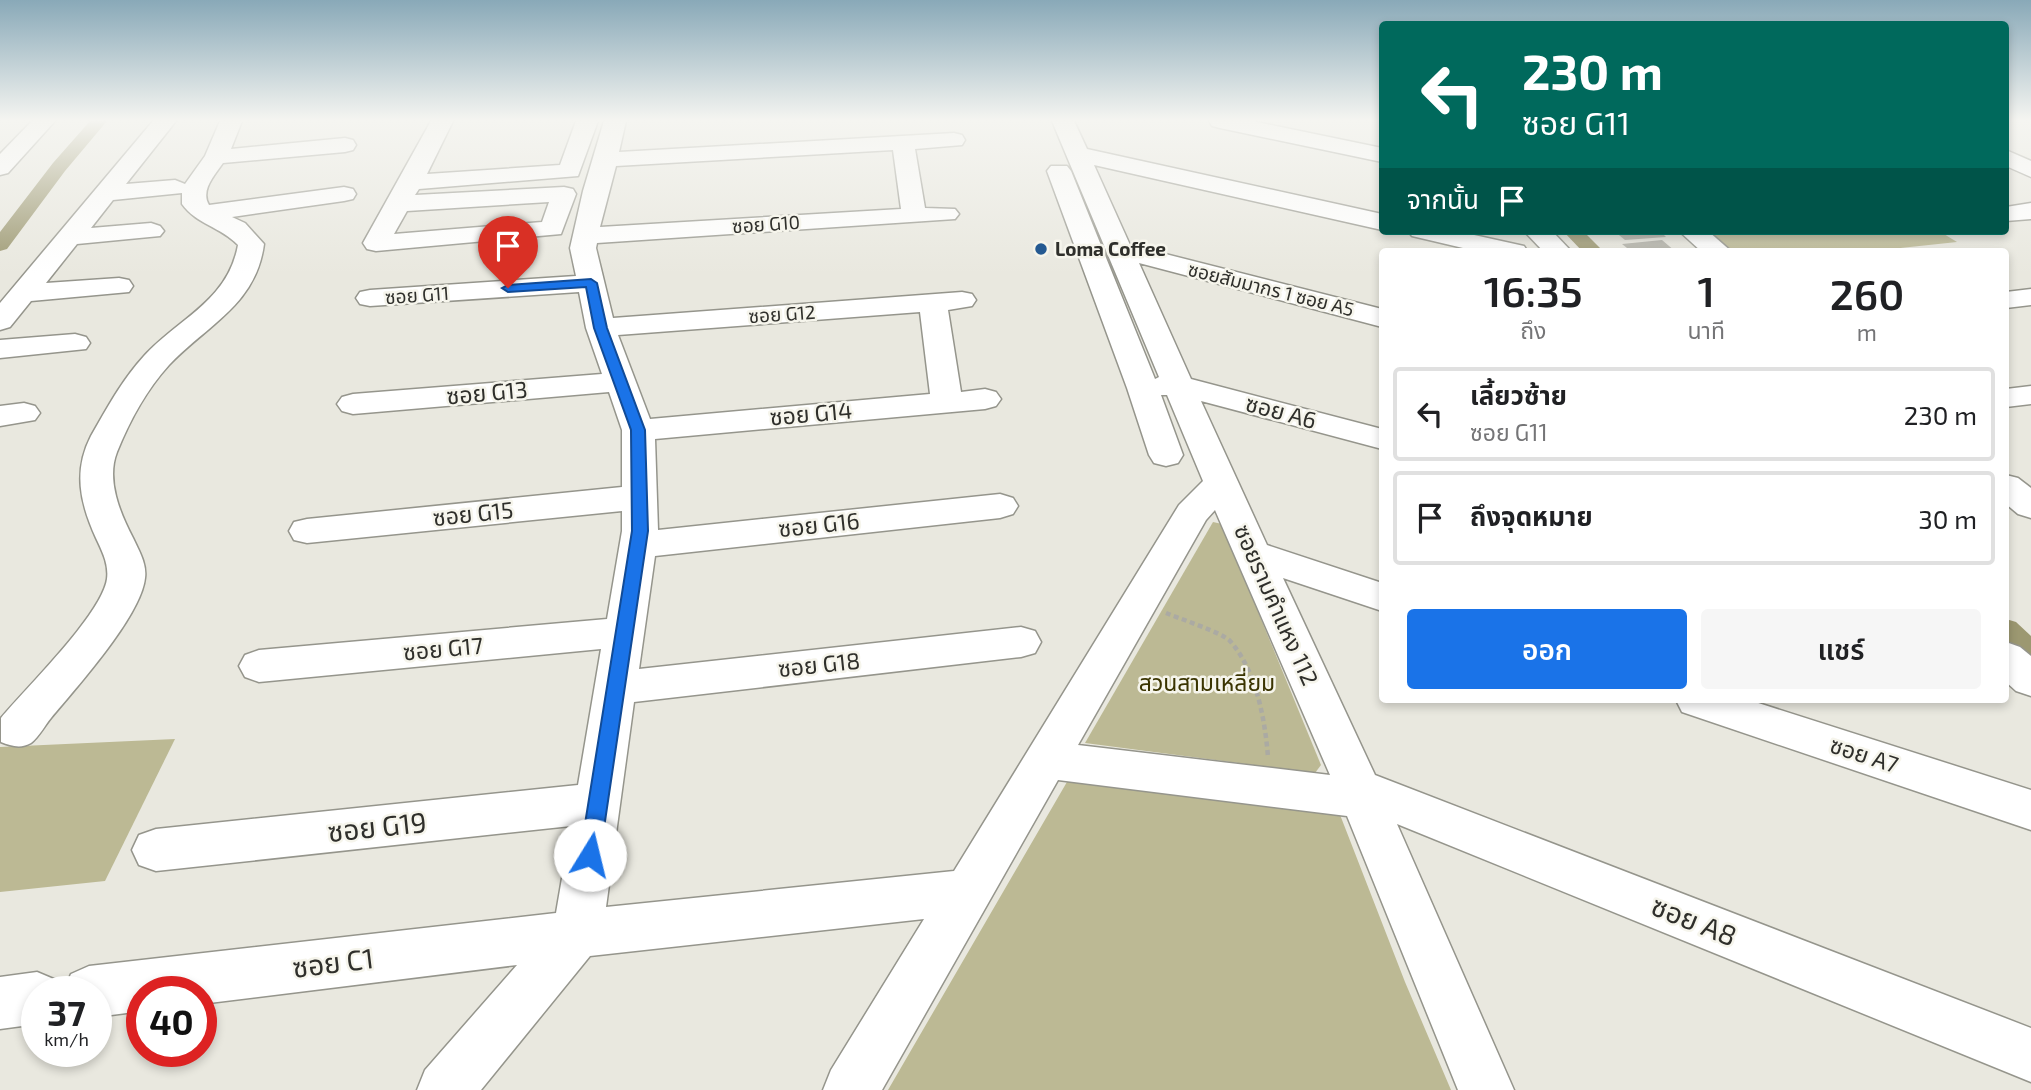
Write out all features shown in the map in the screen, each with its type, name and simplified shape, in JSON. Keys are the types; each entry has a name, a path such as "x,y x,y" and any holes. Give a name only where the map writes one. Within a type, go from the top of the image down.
{"street":[{"path":"0,321 121,172"},
{"path":"16,730 111,612 126,581 124,555 111,532 99,495 97,464 122,411 141,377 182,336 220,307 237,288 250,262 251,244 236,228 203,213 194,204 193,195 206,172"},
{"path":"392,214 416,172"},
{"path":"411,181 556,172"},
{"path":"571,224 595,191 602,172"},
{"path":"907,172 914,215"},
{"name":"ซอยรามคำแหง 112","path":"1076,172 1161,387 1221,483 1360,793 1486,1090"},
{"name":"ซอยรามคำแหง 112","path":"1077,172 1119,250 1161,387 1166,455"},
{"path":"1115,172 1379,221"},
{"path":"103,193 174,187"},
{"path":"203,213 344,194"},
{"path":"392,214 564,194 571,224 583,248 601,328 638,430 638,545 578,934 446,1090"},
{"path":"2009,214 2031,211"},
{"name":"ซอย G10","path":"392,214 376,243 552,229 571,224 946,214"},
{"path":"69,237 151,231"},
{"path":"1439,235 1497,248"},
{"path":"1541,235 1555,248"},
{"path":"1697,235 1714,248"},
{"name":"ซอยสัมมากร 1 ซอย A5","path":"1119,250 1379,317"},
{"name":"ซอย G11","path":"370,298 591,283"},
{"path":"24,293 119,286"},
{"path":"2009,300 2031,297"},
{"name":"ซอย G12","path":"601,328 962,300"},
{"path":"933,303 947,402"},
{"path":"0,349 75,343"},
{"name":"ซอย G13","path":"353,404 622,382"},
{"name":"ซอย A6","path":"1161,387 1379,438"},
{"path":"2009,397 2031,395"},
{"name":"ซอย G14","path":"638,430 985,399"},
{"path":"851,1090 1192,513 1221,483"},
{"path":"2009,488 2031,506"},
{"name":"ซอย G15","path":"307,531 640,497"},
{"name":"ซอย G16","path":"638,545 1000,506"},
{"path":"1253,554 1379,596"},
{"name":"ซอย G17","path":"259,666 626,632"},
{"name":"ซอย G18","path":"617,688 1021,642"},
{"path":"2009,661 2031,680"},
{"name":"ซอย A7","path":"1706,703 2031,810"},
{"name":"ซอย A8","path":"1046,760 1270,786 1360,793 2031,1055"},
{"name":"ซอย G19","path":"156,850 598,803"},
{"name":"ซอย C1","path":"112,989 578,934 968,892"},
{"path":"0,1003 21,1001"}],"path":[{"path":"1139,603 1229,639 1253,681 1265,722 1270,786"}],"green space":[{"path":"1707,235 1946,235 1957,242 1901,248 1724,248"},
{"name":"สวนสามเหลี่ยม","path":"1213,522 1222,524 1321,765 1315,773 1085,743"},
{"path":"175,739 105,881 0,892 0,747"},
{"path":"1071,775 1337,807 1405,982 1451,1090 888,1090"}],"building":[{"path":"1619,235 1666,237 1625,240"},
{"path":"1662,240 1671,248 1627,248 1622,244"}],"waterway":[{"path":"0,245 55,172"},
{"path":"1576,235 1590,248"},
{"path":"2009,633 2031,653"}],"place":[{"name":"Loma Coffee","path":"1041,249"}],"route":[{"path":"508,288 591,283 601,328 638,430 640,531 590,855"}]}
